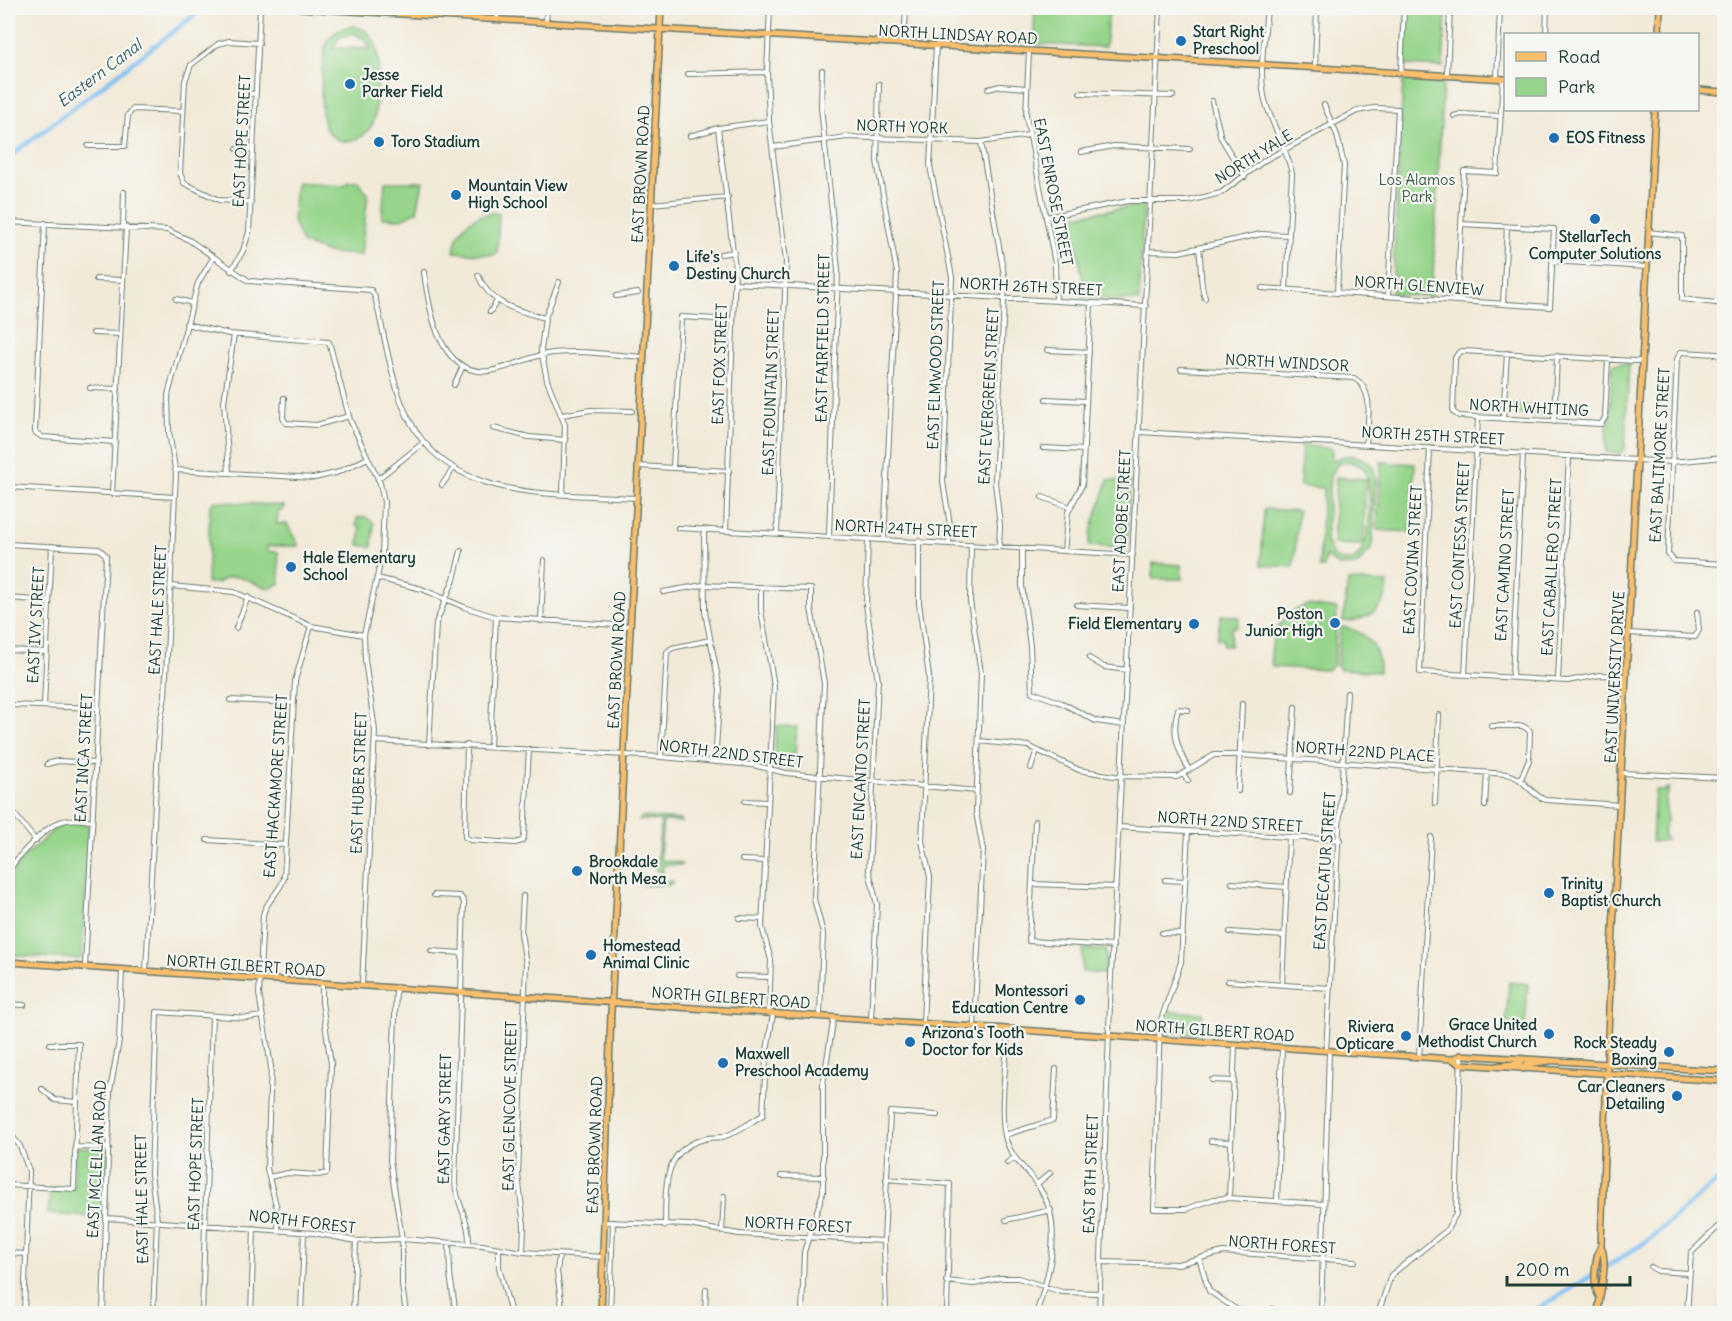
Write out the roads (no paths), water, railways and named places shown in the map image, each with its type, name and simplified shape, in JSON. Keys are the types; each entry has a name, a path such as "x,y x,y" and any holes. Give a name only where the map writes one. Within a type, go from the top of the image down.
{"main road":[{"name":"NORTH LINDSAY ROAD","path":"302,8 391,10 444,16 769,36 1502,78"},
{"name":"EAST BROWN ROAD","path":"601,1314 612,1002 661,8"},
{"path":"1659,33 1660,8"},
{"path":"1699,90 1725,92"},
{"name":"EAST UNIVERSITY DRIVE","path":"1599,1296 1596,1267 1600,1246 1606,1075 1655,111"},
{"name":"NORTH GILBERT ROAD","path":"8,962 1419,1057 1452,1059 1461,1055 1725,1071"},
{"name":"NORTH GILBERT ROAD","path":"1452,1059 1460,1064 1496,1067 1725,1081"},
{"path":"1496,1067 1501,1064 1521,1063 1523,1059"},
{"path":"1523,1069 1527,1064 1551,1061"},
{"path":"1679,1078 1680,1068"},
{"name":"EAST UNIVERSITY DRIVE","path":"1598,1314 1603,1277 1600,1246"}],"street":[{"name":"EAST HOPE STREET","path":"231,270 247,242 260,8"},
{"path":"444,16 445,8"},
{"path":"497,19 498,8"},
{"path":"546,22 547,8"},
{"path":"769,36 770,8"},
{"path":"904,44 906,8"},
{"name":"EAST ADOBE STREET","path":"1109,1036 1160,8"},
{"path":"1267,8 1264,97 1272,123 1285,149 1292,174 1286,289"},
{"path":"1315,68 1317,8"},
{"path":"1401,73 1404,8"},
{"path":"1447,75 1450,8"},
{"path":"1457,301 1464,171 1497,173 1502,78 1500,8"},
{"path":"1546,33 1547,8"},
{"name":"EAST FOUNTAIN STREET","path":"769,36 767,72 769,121 786,261 777,534"},
{"path":"251,202 219,200 181,180 183,111 185,77 194,62 221,43 259,43"},
{"name":"EAST ELMWOOD STREET","path":"936,45 930,139 931,173 952,277 943,482 950,525 949,543"},
{"name":"EAST ENROSE STREET","path":"1029,51 1026,88 1029,135 1057,280 1056,301"},
{"name":"EAST FAIRFIELD STREET","path":"822,70 821,106 838,270 829,536"},
{"path":"688,74 767,72"},
{"path":"879,84 877,161 897,273 884,540"},
{"path":"988,89 1000,86 1026,88"},
{"path":"239,93 256,94"},
{"path":"1080,93 1173,96"},
{"path":"1212,101 1221,138 1245,177"},
{"path":"1324,105 1344,165 1337,292"},
{"name":"NORTH YALE","path":"1046,217 1121,202 1188,201 1221,193 1265,160 1357,111 1374,108 1398,109 1388,295"},
{"path":"88,146 125,146 128,115 133,109 183,111"},
{"path":"1454,117 1461,114 1501,116"},
{"path":"690,136 718,128 769,121"},
{"name":"EAST FOX STREET","path":"718,128 728,197 735,283 728,410 729,471 726,531"},
{"name":"NORTH YORK","path":"773,147 876,137 981,142 1029,135"},
{"name":"EAST EVERGREEN STREET","path":"981,142 1005,281 995,482 1000,525 999,546"},
{"path":"1081,152 1114,146 1190,149"},
{"path":"237,149 253,150"},
{"path":"112,494 123,280 124,192"},
{"path":"651,204 728,197"},
{"path":"8,222 124,227 177,233 231,270 257,282 372,291 399,396 408,417 424,442 453,469 498,488 637,498"},
{"path":"45,223 35,432 42,437 115,442"},
{"path":"1461,224 1554,230 1552,261 1647,267"},
{"path":"1503,304 1507,227"},
{"path":"1649,232 1682,236 1682,299 1725,304"},
{"path":"1148,250 1179,252 1250,236 1289,235"},
{"path":"1199,249 1203,268 1201,289 1205,298"},
{"path":"721,254 734,252"},
{"name":"EAST HALE STREET","path":"146,971 159,731 165,696 175,497 176,470 169,432 168,401 171,377 192,303 200,278 213,258"},
{"name":"NORTH GLENVIEW","path":"1262,288 1550,307 1552,261"},
{"path":"424,272 440,341 451,358 463,366 490,371 541,355 564,353 644,357"},
{"path":"478,275 484,287 497,301 511,308 544,318"},
{"path":"96,279 123,280"},
{"path":"559,282 544,318 541,355 547,380 562,415 566,440 563,494"},
{"name":"NORTH 26TH STREET","path":"735,283 1146,306"},
{"path":"616,296 638,293"},
{"path":"176,299 192,303"},
{"path":"490,312 497,301"},
{"path":"1064,551 1066,519 1082,485 1091,303"},
{"path":"673,468 681,317 733,320"},
{"path":"186,324 234,335 224,402 229,473"},
{"path":"93,333 120,334"},
{"name":"EAST HUBER STREET","path":"234,335 329,342 349,416 378,479 384,507 382,548 364,635 364,660 375,718 375,741 362,985"},
{"path":"1047,350 1089,352"},
{"name":"NORTH WHITING","path":"1507,353 1458,352 1454,414 1478,418 1603,423 1608,359"},
{"path":"1503,419 1507,353 1642,361"},
{"name":"EAST BALTIMORE STREET","path":"1725,457 1721,425 1722,356 1679,353 1667,552 1670,558 1676,561 1725,564"},
{"path":"1554,422 1557,356"},
{"path":"454,385 463,366"},
{"name":"NORTH WINDSOR","path":"1181,369 1354,378 1364,384 1368,393 1366,444"},
{"path":"90,388 118,389"},
{"path":"284,398 283,418 286,423 317,425 349,416"},
{"path":"1046,399 1086,401"},
{"path":"562,415 590,410 632,411"},
{"name":"EAST CONTESSA STREET","path":"1465,675 1478,418"},
{"path":"493,428 523,436 566,440"},
{"name":"NORTH 25TH STREET","path":"1139,432 1672,462 1699,462 1725,457"},
{"path":"378,479 424,442"},
{"path":"1043,448 1084,450"},
{"name":"EAST COVINA STREET","path":"1431,448 1420,672 1465,675"},
{"name":"EAST CAMINO STREET","path":"1512,677 1523,453"},
{"name":"EAST CABALLERO STREET","path":"1558,680 1569,456"},
{"path":"176,470 320,478 368,458"},
{"path":"639,466 729,471"},
{"path":"442,484 453,469"},
{"path":"8,497 8,488 175,497"},
{"path":"1042,497 1070,507"},
{"name":"NORTH 24TH STREET","path":"678,528 1133,555"},
{"path":"704,529 703,585 710,640 720,689 715,762"},
{"name":"EAST ENCANTO STREET","path":"868,539 866,605 878,680 869,870 878,905 871,1020"},
{"path":"919,542 919,603 929,676 922,841 930,878 923,1023"},
{"path":"8,544 52,546"},
{"path":"971,544 970,601 981,673 976,812 983,850 974,1027"},
{"name":"EAST INCA STREET","path":"52,546 104,551 86,967"},
{"name":"EAST IVY STREET","path":"44,705 52,546"},
{"path":"1022,548 1022,586 1030,646 1032,692 1062,703 1096,721 1124,725"},
{"path":"429,745 435,628 461,551"},
{"path":"541,621 544,560"},
{"path":"377,578 422,589 496,617 631,626"},
{"path":"663,592 703,585 812,589 810,608 824,683 814,899 823,933 820,1016"},
{"path":"171,586 218,589 248,597 311,626 364,635"},
{"path":"665,1226 666,1176 672,1160 689,1146 707,1138 722,1137 763,1115 771,1013 771,960 762,919 774,686 761,610 761,587"},
{"path":"236,628 248,597"},
{"path":"8,598 49,601"},
{"path":"1077,605 1130,608"},
{"path":"1629,633 1695,637 1699,630 1697,612"},
{"path":"490,746 496,617"},
{"name":"EAST HACKAMORE STREET","path":"278,1230 278,1213 267,1163 271,1066 262,1016 259,979 263,915 267,903 283,883 296,671 311,626"},
{"path":"661,757 667,652 672,648 710,640"},
{"path":"8,650 46,652"},
{"path":"1089,658 1104,667 1127,670"},
{"path":"1465,675 1558,680 1627,676"},
{"name":"EAST DECATUR STREET","path":"1321,1314 1334,891 1340,840 1347,693"},
{"path":"231,700 294,704"},
{"path":"1238,790 1242,704"},
{"path":"8,705 98,708"},
{"path":"1290,793 1295,707"},
{"path":"1188,710 1178,709 1174,726 1177,747 1190,770"},
{"path":"1435,803 1439,715"},
{"path":"1491,726 1523,726 1530,731 1529,764 1521,779 1540,801 1621,805"},
{"name":"NORTH 22ND STREET","path":"375,741 661,757 820,776 977,791"},
{"name":"NORTH 22ND PLACE","path":"979,741 1012,743 1037,750 1079,770 1122,776 1171,778 1183,774 1214,755 1240,755 1511,774 1521,779"},
{"path":"467,745 466,838 515,843 522,841 529,749"},
{"path":"1031,768 1037,750"},
{"path":"47,764 58,761 96,763"},
{"path":"1485,806 1487,772"},
{"path":"1622,772 1725,778"},
{"path":"1183,774 1188,781"},
{"path":"745,801 768,802"},
{"path":"8,806 36,841"},
{"path":"8,873 16,859 60,822 93,821"},
{"path":"1035,821 1029,941 1113,946"},
{"name":"NORTH 22ND STREET","path":"1119,827 1340,840"},
{"path":"1188,831 1181,962 1163,1009 1159,1040 1154,1209 1187,1209 1214,1199 1229,1198 1323,1204"},
{"path":"1282,985 1289,837"},
{"path":"1419,1057 1431,837"},
{"path":"207,840 286,845"},
{"path":"742,860 765,861"},
{"path":"1165,880 1185,881"},
{"path":"1232,883 1286,887"},
{"path":"1032,884 1116,887"},
{"name":"EAST GARY STREET","path":"434,895 463,898 455,1183 459,1204 468,1222 469,1244"},
{"name":"EAST GLENCOVE STREET","path":"523,896 521,933 525,961 518,1175 524,1226 523,1252"},
{"path":"740,918 762,919"},
{"path":"1230,932 1284,936"},
{"path":"1162,933 1183,934"},
{"path":"431,951 462,953"},
{"name":"EAST MCLELLAN ROAD","path":"103,1314 110,1091 119,1041 122,970"},
{"path":"736,976 771,978"},
{"path":"1228,981 1330,988"},
{"path":"269,1177 288,1173 318,1175 327,1173 331,1064 321,1002 322,983"},
{"path":"396,987 390,1160 402,1239 402,1285 406,1314"},
{"path":"8,1004 24,1005"},
{"name":"EAST HALE STREET","path":"153,1314 158,1220 151,1174 157,1012 212,1016"},
{"name":"EAST HOPE STREET","path":"202,1314 212,1016"},
{"path":"212,1016 248,1018 262,1016"},
{"path":"802,1314 804,1252 821,1203 824,1177 823,1084 834,1017"},
{"path":"1008,1029 1005,1135 1014,1158 1037,1184 1051,1210 1050,1267 1046,1287 1036,1314"},
{"name":"EAST 8TH STREET","path":"1099,1314 1109,1036"},
{"path":"8,1185 74,1189 79,1044 50,1044"},
{"path":"1229,1198 1235,1045"},
{"path":"1277,1201 1282,1048"},
{"path":"1378,1314 1391,1275 1446,1231 1456,1214 1462,1096 1461,1055"},
{"path":"1005,1135 1053,1120 1056,1069"},
{"path":"1212,1080 1234,1081"},
{"path":"42,1089 55,1100 77,1102"},
{"path":"886,1314 884,1241 890,1112 937,1115"},
{"path":"8,1131 27,1159 29,1187 24,1314"},
{"path":"1211,1141 1232,1142"},
{"path":"75,1147 109,1148"},
{"path":"1007,1163 1014,1158"},
{"path":"1037,1184 1050,1173"},
{"path":"781,1176 824,1177"},
{"path":"886,1179 950,1184 947,1314"},
{"path":"723,1232 724,1196"},
{"path":"1006,1220 1051,1210"},
{"name":"NORTH FOREST","path":"106,1218 304,1232 356,1241 402,1239 469,1244 499,1250 603,1257"},
{"path":"1687,1314 1692,1250 1725,1221"},
{"name":"NORTH FOREST","path":"604,1222 665,1226 689,1225 723,1232 884,1241"},
{"name":"EAST BROWN ROAD","path":"610,1314 613,1222"},
{"path":"251,1314 254,1228"},
{"path":"301,1314 304,1232"},
{"path":"353,1314 356,1241"},
{"path":"449,1243 450,1275 456,1314"},
{"path":"499,1250 499,1267 511,1314"},
{"name":"NORTH FOREST","path":"1101,1262 1178,1264 1223,1252 1355,1261"},
{"path":"8,1253 26,1254"},
{"path":"559,1255 557,1272 563,1314"},
{"path":"1199,1258 1209,1291 1243,1314"},
{"path":"1652,1267 1658,1270 1689,1273"},
{"path":"946,1281 974,1284 1000,1278 1018,1278 1062,1292 1099,1293"},
{"path":"705,1314 706,1289"},
{"path":"1269,1314 1272,1309"}],"waterway":[{"name":"Eastern Canal","path":"8,158 204,8"},
{"path":"1530,1314 1646,1242 1724,1175"}],"place":[{"name":"Start Right Preschool","path":"1181,41"},
{"name":"Jesse Parker Field","path":"350,84"},
{"name":"EOS Fitness","path":"1554,138"},
{"name":"Toro Stadium","path":"379,142"},
{"name":"Mountain View High School","path":"456,195"},
{"name":"StellarTech Computer Solutions","path":"1595,219"},
{"name":"Life's Destiny Church","path":"674,266"},
{"name":"Hale Elementary School","path":"291,567"},
{"name":"Poston Junior High","path":"1335,623"},
{"name":"Field Elementary","path":"1194,624"},
{"name":"Brookdale North Mesa","path":"577,871"},
{"name":"Trinity Baptist Church","path":"1549,893"},
{"name":"Homestead Animal Clinic","path":"591,955"},
{"name":"Montessori Education Centre","path":"1080,1000"},
{"name":"Grace United Methodist Church","path":"1549,1034"},
{"name":"Riviera Opticare","path":"1406,1036"},
{"name":"Arizona's Tooth Doctor for Kids","path":"910,1042"},
{"name":"Rock Steady Boxing","path":"1669,1052"},
{"name":"Maxwell Preschool Academy","path":"723,1063"},
{"name":"Car Cleaners Detailing","path":"1677,1096"}],"park label":[{"name":"Los Alamos Park","path":"1417,188"}]}
